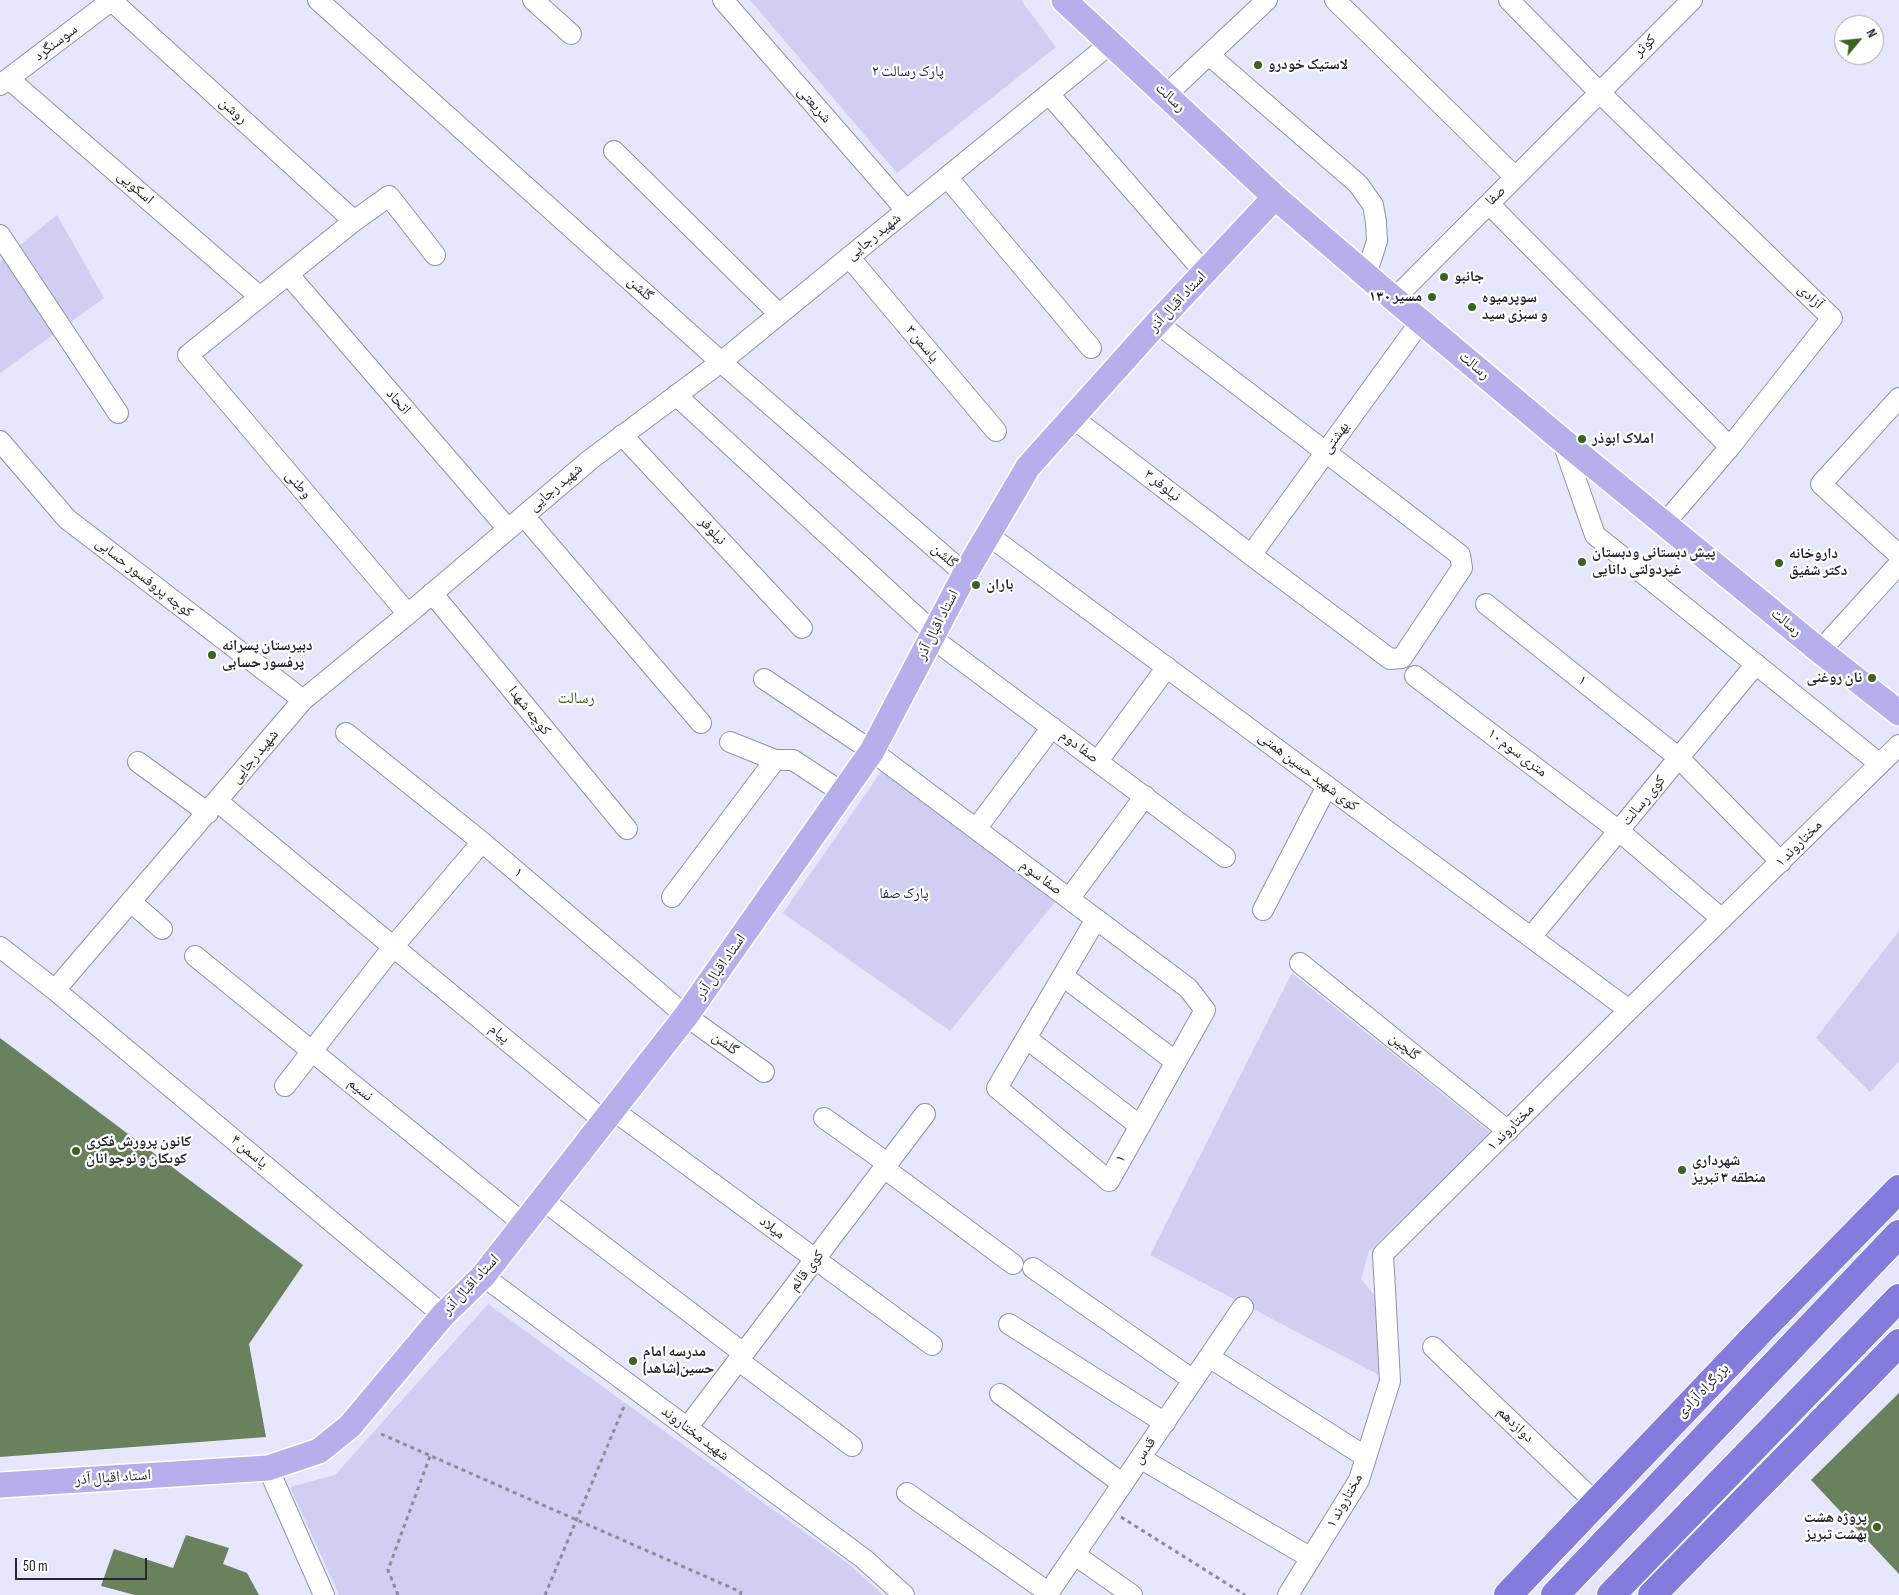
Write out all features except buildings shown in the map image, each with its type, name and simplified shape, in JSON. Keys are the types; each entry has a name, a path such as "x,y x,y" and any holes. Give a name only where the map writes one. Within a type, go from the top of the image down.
{"highway":[{"name":"بزرگراه آزادی","path":"1508,1595 1899,1189"},
{"path":"1555,1595 1899,1234"},
{"path":"1611,1595 1899,1298"},
{"path":"1652,1595 1899,1343"}],"main road":[{"name":"رسالت","path":"1064,0 1167,94 1275,197 1394,299 1562,440 1820,651 1899,713"},
{"name":"استاد اقبال آذر","path":"0,1485 268,1468 319,1451 350,1426 443,1315 483,1276 686,1016 872,751 965,574 1028,467 1275,197"}],"street":[{"name":"سوسنگرد","path":"4,82 112,0"},
{"name":"روشن","path":"112,0 354,221"},
{"name":"گلشن","path":"318,0 721,362 965,574"},
{"path":"533,0 571,34"},
{"name":"شریعتی","path":"723,0 906,210"},
{"path":"1167,94 1267,0"},
{"path":"1335,0 1515,177"},
{"path":"1509,0 1599,92"},
{"name":"کوثر","path":"1599,92 1681,4"},
{"name":"شهید رجایی","path":"55,990 303,700 591,459 721,362 1111,43"},
{"path":"1209,55 1358,184 1374,205 1377,241 1366,275"},
{"name":"اسکویی","path":"4,82 260,297"},
{"name":"صفا","path":"1394,299 1599,92"},
{"name":"آزادی","path":"1599,92 1832,318 1730,447 1665,523"},
{"path":"1049,94 1205,273"},
{"path":"614,151 779,314"},
{"path":"947,177 1091,348"},
{"path":"260,297 354,221 389,196 436,255"},
{"path":"1489,204 1730,447"},
{"path":"0,235 118,412"},
{"name":"یاسمن ۳","path":"849,257 996,431"},
{"name":"اتحاد","path":"288,274 508,529"},
{"name":"وطنی","path":"260,297 188,356 408,614"},
{"name":"بهشتی","path":"1251,555 1421,321"},
{"path":"1157,324 1327,451"},
{"name":"صفا دوم","path":"676,395 933,635 1225,857"},
{"path":"1899,398 1820,484 1899,555"},
{"name":"نیلوفر ۳","path":"1073,418 1390,659 1402,658 1462,568 1460,555 1327,451"},
{"name":"نیلوفر","path":"622,435 802,628"},
{"path":"1562,440 1595,535 1880,764"},
{"name":"کوچه پروفسور حسابی","path":"0,441 67,519 303,700"},
{"path":"524,516 701,723"},
{"name":"کوی شهید حسین همتی","path":"988,534 1629,1010"},
{"path":"1820,651 1899,564"},
{"name":"کوچه شهدا","path":"432,593 627,829"},
{"name":"۱","path":"1486,604 1679,758 1781,862"},
{"name":"کوی رسالت","path":"1531,937 1756,664"},
{"path":"1098,761 1167,668"},
{"name":"۱۰ متری سوم","path":"1414,676 1619,831 1722,919"},
{"name":"صفا سوم","path":"764,679 872,751 1070,899 1188,988 1205,1010"},
{"path":"976,829 1052,727"},
{"name":"۱","path":"346,733 482,842 686,1016"},
{"path":"730,742 774,760 793,760 843,793"},
{"name":"مختاروند ۱","path":"1288,1595 1359,1480 1390,1381 1383,1254 1899,745"},
{"path":"672,897 774,760"},
{"name":"پیام","path":"138,762 212,807 609,1116"},
{"path":"1263,910 1327,786"},
{"path":"1070,899 1145,796"},
{"path":"285,1086 393,947 482,842"},
{"path":"131,902 162,929"},
{"path":"1096,919 1026,1038 1140,1126"},
{"name":"یاسمن ۴","path":"0,947 55,990 443,1315"},
{"name":"نسیم","path":"195,956 524,1224"},
{"name":"گلچین","path":"1300,963 1508,1131"},
{"path":"1063,976 1176,1062"},
{"name":"۱","path":"1026,1038 997,1088 1109,1181 1205,1010"},
{"name":"گلشن","path":"686,1016 764,1072"},
{"name":"کوی قائم","path":"687,1428 925,1114"},
{"name":"میلاد","path":"609,1116 816,1260 932,1345"},
{"path":"824,1118 1013,1264"},
{"path":"543,1200 852,1446"},
{"path":"1033,1268 1193,1380"},
{"name":"شهید مختاروند","path":"483,1276 864,1559 904,1595"},
{"name":"قدس","path":"1048,1594 1243,1307"},
{"path":"1009,1324 1164,1422"},
{"name":"دوازدهم","path":"1433,1347 1596,1503"},
{"path":"1209,1357 1366,1457"},
{"path":"1000,1394 1122,1484"},
{"path":"1140,1458 1311,1558"},
{"path":"268,1468 324,1595"},
{"path":"907,1493 1048,1594"},
{"path":"1075,1555 1132,1595"}],"path":[{"path":"545,1595 633,1388"},
{"path":"381,1434 741,1592 740,1595"},
{"path":"398,1595 388,1570 430,1456"},
{"path":"1107,1508 1245,1595"}],"green space":[{"name":"پارک رسالت ۲","path":"750,0 1021,0 1056,47 897,173"},
{"path":"57,215 104,298 0,373 0,261"},
{"name":"پارک صفا","path":"883,769 1055,902 950,1031 783,913"},
{"path":"1899,931 1899,1061 1870,1092 1816,1038"},
{"path":"1292,973 1491,1133 1369,1251 1361,1279 1395,1320 1379,1375 1150,1255"},
{"path":"488,1304 850,1565 883,1595 339,1595 290,1487 335,1475"}],"place":[{"name":"لاستیک خودرو","path":"1258,65"},
{"name":"جانبو","path":"1444,277"},
{"name":"مسیر ۱۳۰","path":"1432,297"},
{"name":"سوپرمیوه و سبزی سید","path":"1472,307"},
{"name":"املاک ابوذر","path":"1582,439"},
{"name":"پیش دبستانی ودبستان غیردولتی دانایی","path":"1582,562"},
{"name":"داروخانه دکتر شفیق","path":"1779,563"},
{"name":"باران","path":"976,585"},
{"name":"دبیرستان پسرانه پرفسور حسابی","path":"212,655"},
{"name":"نان روغنی","path":"1872,678"},
{"name":"کانون پرورش فکرى کوىکان و نوجوانان","path":"76,1151"},
{"name":"شهرداری منطقه ۳ تبریز","path":"1682,1170"},
{"name":"مدرسه امام حسین(شاهد)","path":"633,1361"},
{"name":"پروژه هشت بهشت تبریز","path":"1877,1527"}],"district":[{"name":"رسالت","path":"576,699"}]}
